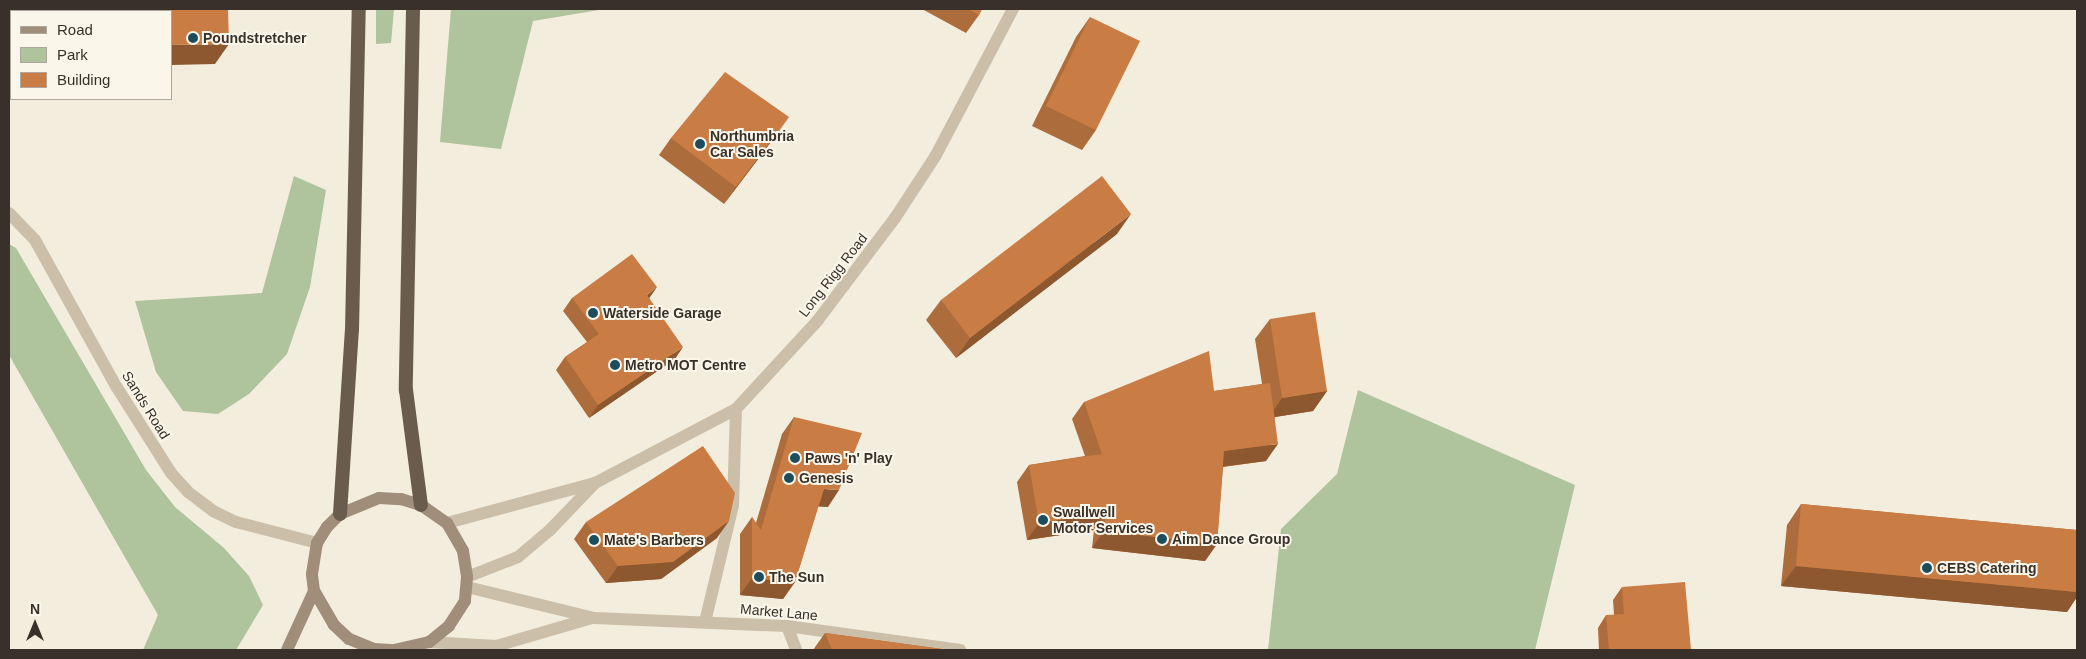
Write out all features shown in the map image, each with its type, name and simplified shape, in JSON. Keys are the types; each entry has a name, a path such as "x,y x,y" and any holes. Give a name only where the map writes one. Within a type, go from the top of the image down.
{"highway":[{"path":"340,514 352,330 358,9"},
{"path":"412,9 406,390 421,505"}],"main road":[{"path":"379,498 401,499 421,505 447,523 463,551 467,582 460,613 429,642 392,650 373,649 350,639 334,625 314,591 312,574 317,543 340,514 379,498"},
{"path":"287,650 314,591"}],"street":[{"name":"Long Rigg Road","path":"595,483 736,409 818,320 895,218 936,155 1013,9"},
{"name":"Sands Road","path":"9,213 35,240 116,386 171,473 188,492 213,511 236,522 317,543"},
{"path":"705,622 734,505 736,409"},
{"path":"447,523 595,483"},
{"path":"467,582 518,557 550,530 595,483"},
{"name":"Market Lane","path":"467,582 594,618 787,626 960,650"},
{"name":"Market Lane","path":"429,642 497,648 594,618"},
{"path":"787,626 796,650"}],"green space":[{"path":"376,9 394,9 391,43 376,44"},
{"path":"451,9 605,9 533,21 501,149 440,142"},
{"path":"294,176 326,190 310,287 287,354 249,394 218,414 183,411 156,372 135,301 262,293"},
{"path":"9,244 16,248 146,470 175,507 224,548 249,576 263,605 236,650 143,650 158,615 9,355"},
{"path":"1358,390 1575,485 1535,650 1268,650 1281,529 1337,474"}],"building":[{"name":"Poundstretcher","path":"9,9 228,9 229,44 172,45 172,10 10,10 9,46"},
{"path":"968,9 982,9 979,15"},
{"path":"1090,17 1140,41 1096,130 1046,106"},
{"path":"725,72 789,117 736,187 671,138"},
{"path":"1102,176 1131,214 970,338 941,300"},
{"path":"632,254 657,287 647,295 683,347 598,405 565,357 599,334 572,298"},
{"path":"1315,312 1327,391 1282,398 1270,319"},
{"path":"1209,351 1214,391 1270,383 1278,444 1224,451 1217,544 1104,531 1106,513 1039,523 1029,465 1102,454 1084,402"},
{"path":"794,417 862,433 839,490 824,489 795,582 752,578 752,517 761,530"},
{"path":"703,446 735,493 729,521 673,562 618,566 586,522"},
{"name":"CEBS Catering","path":"1801,504 2077,530 2077,592 1796,566"},
{"path":"1685,582 1691,650 1609,650 1606,615 1624,614 1622,587"},
{"path":"825,633 949,650 832,650"}],"place":[{"name":"Poundstretcher","path":"193,38"},
{"name":"Northumbria Car Sales","path":"700,144"},
{"name":"Waterside Garage","path":"593,313"},
{"name":"Metro MOT Centre","path":"615,365"},
{"name":"Paws 'n' Play","path":"795,458"},
{"name":"Genesis","path":"789,478"},
{"name":"Swallwell Motor Services","path":"1043,520"},
{"name":"Aim Dance Group","path":"1162,539"},
{"name":"Mate's Barbers","path":"594,540"},
{"name":"CEBS Catering","path":"1927,568"},
{"name":"The Sun","path":"759,577"}]}
